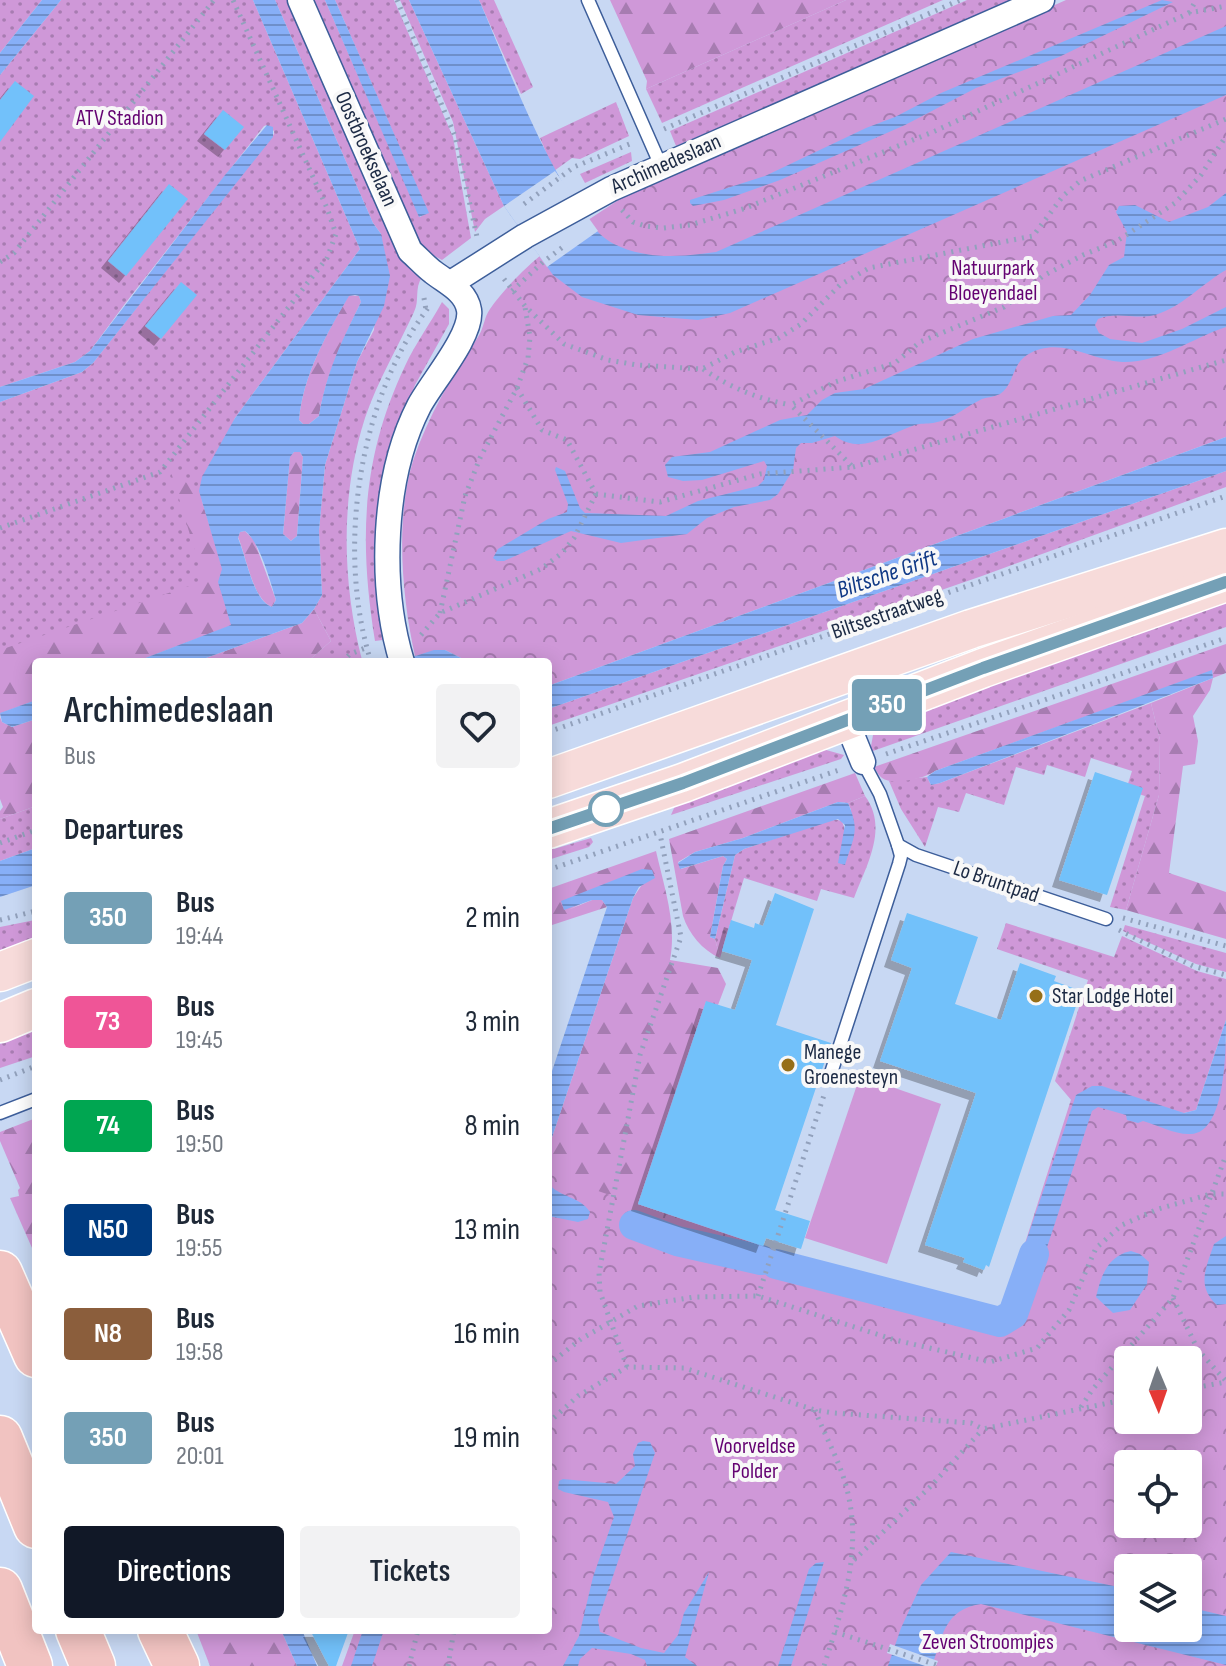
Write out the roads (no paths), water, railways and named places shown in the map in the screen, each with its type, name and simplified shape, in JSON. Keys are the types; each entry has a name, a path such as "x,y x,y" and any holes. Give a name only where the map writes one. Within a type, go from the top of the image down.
{"highway":[{"path":"0,1273 32,1346"},
{"path":"0,1438 32,1516"},
{"path":"0,1590 30,1666"},
{"path":"80,1634 93,1666"},
{"path":"136,1634 148,1666"},
{"path":"162,1634 177,1666"}],"main road":[{"name":"Biltsestraatweg","path":"552,778 971,629 1226,548"},
{"path":"552,828 683,783 983,668 1226,582"},
{"path":"0,972 32,960"},
{"path":"0,1023 32,1010"}],"street":[{"name":"Oostbroekselaan","path":"300,0 410,251 433,272 451,283"},
{"name":"Archimedeslaan","path":"451,283 525,236 611,189 1042,0"},
{"path":"398,650 388,595 387,543 396,472 418,408 460,341 469,320 469,307 451,283"},
{"path":"846,720 863,762"}],"lane":[{"path":"588,0 661,166"},
{"path":"830,1076 901,856 880,794 863,762"},
{"name":"Lo Bruntpad","path":"898,845 949,867 1106,919"},
{"path":"0,1113 32,1101"}],"water":[{"path":"42,0 61,0 0,75 0,53"},
{"path":"253,0 275,0 373,223 381,234 390,276 384,306 357,362 325,465 319,531 322,595 314,609 302,623 206,658 145,658 231,625 218,582 222,569 199,491 202,477 235,418 360,249","holes":["349,296 359,296 361,302 331,371 319,416 309,424 303,424 299,420 301,403 311,371","294,452 300,452 303,457 297,536 291,541 283,534 290,457","245,531 260,553 268,573 276,600 272,607 265,603 255,587 238,538 240,532"]},
{"path":"325,0 335,0 429,213 419,217"},
{"path":"409,0 479,0 537,133 575,203 595,229 614,244 651,255 716,252 1226,26 1226,95 730,313 698,320 638,315 582,297 553,275 504,206"},
{"path":"1162,0 1173,2 1059,57 976,88 905,125 780,180 724,200 693,206 690,203 690,200 765,176 941,93"},
{"path":"267,125 273,127 273,137 93,363 82,372 0,402 0,387 75,362 90,351"},
{"path":"1226,193 1226,270 1165,311 1148,316 1105,317 1098,319 1095,325 1099,333 1110,339 1142,343 1182,329 1226,307 1226,327 1163,354 1136,361 1110,360 1063,348 1039,349 1022,359 1000,394 982,399 947,419 917,424 865,444 845,442 835,436 801,443 796,448 793,470 778,494 770,500 734,507 707,518 687,534 621,543 571,531 504,561 493,558 498,549 548,519 567,512 568,504 556,467 565,471 585,513 666,516 698,501 758,486 764,480 767,466 764,461 702,480 683,481 668,477 665,465 672,457 710,452 780,420 807,415 822,400 835,393 864,389 973,339 1053,316 1071,315 1090,295 1109,265 1124,257 1127,232 1116,212 1119,206 1135,205 1169,222 1208,207"},
{"name":"Biltsche Grift","path":"1226,437 1226,471 552,708 552,685"},
{"path":"434,650 445,650 461,658 409,658"},
{"path":"1212,670 1213,678 940,783 931,785 927,777 935,771"},
{"path":"32,701 32,720 12,727 2,722 0,713"},
{"path":"838,802 848,803 855,827 845,865 838,863 845,825 838,819 744,849 735,855 715,939 710,937 723,866 727,859 723,856 680,869 678,863 695,852 743,838"},
{"path":"32,849 32,886 0,897 0,861"},
{"path":"642,869 652,870 655,878 639,887 633,898 552,1137 552,1071 607,907 602,900 592,900 564,910 561,901"},
{"path":"1226,1020 1222,1088 1211,1120 1203,1130 1191,1134 1179,1133 1143,1121 1127,1120 1126,1115 1098,1107 1092,1111 1024,1317 1018,1265 1076,1095 1092,1086 1102,1086 1184,1113 1196,1110"},
{"path":"552,1187 590,1212 588,1219 578,1222 552,1217"},
{"path":"1226,1236 1226,1304 1217,1305 1207,1291 1205,1276 1214,1244"},
{"path":"1131,1251 1149,1262 1147,1284 1130,1310 1113,1313 1096,1297 1098,1289 1111,1262"},
{"path":"650,1442 655,1453 598,1620 600,1632 641,1648 664,1653 678,1635 684,1613 709,1572 685,1657 697,1666 647,1666 645,1660 631,1654 592,1648 580,1659 578,1666 563,1666 579,1636 593,1577 614,1517 608,1502 564,1492 558,1489 559,1481 616,1484 635,1466 633,1454 638,1443"},
{"path":"951,1552 1114,1586 1114,1637 981,1604 969,1607 952,1618 932,1666 888,1666 921,1585"},
{"path":"824,1562 791,1666 778,1666 809,1569 816,1563"},
{"path":"1202,1610 1226,1616 1226,1665 1134,1642 1202,1642"},
{"path":"283,1634 304,1634 317,1666 297,1666"},
{"path":"362,1634 383,1634 372,1666 351,1666"}],"waterway":[{"path":"634,1225 677,1241 761,1260"},
{"path":"776,1264 1000,1322 1013,1314 1034,1254"}],"place":[{"name":"Star Lodge Hotel","path":"1036,996"},
{"name":"Manege Groenesteyn","path":"788,1065"}],"park label":[{"name":"ATV Stadion","path":"120,118"},
{"name":"Natuurpark Bloeyendael","path":"993,280"},
{"name":"Voorveldse Polder","path":"755,1458"},
{"name":"Zeven Stroompjes","path":"988,1642"}]}
